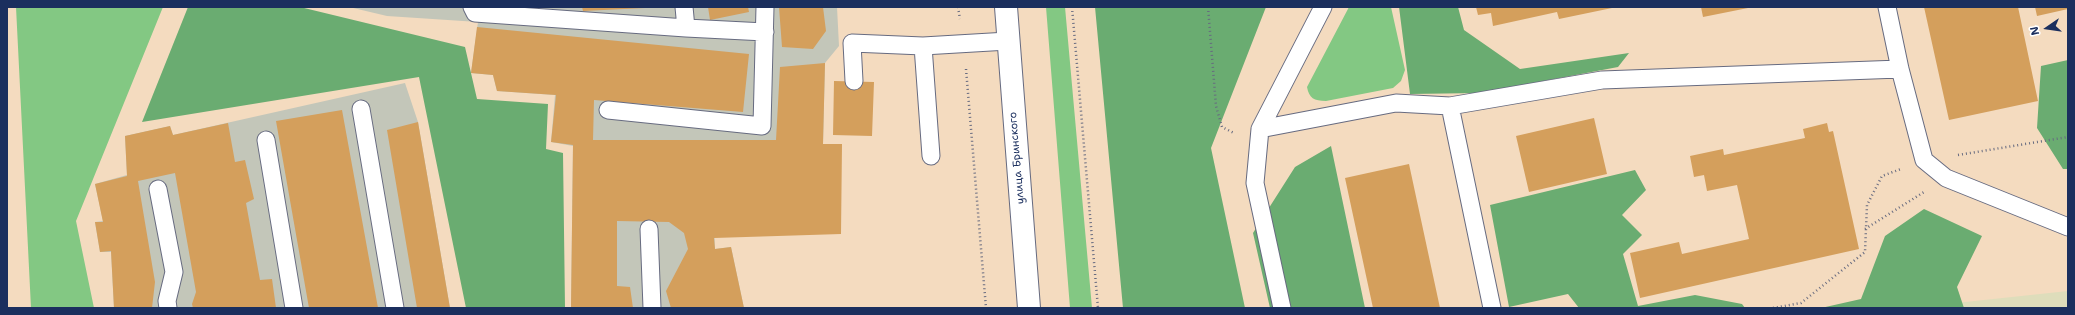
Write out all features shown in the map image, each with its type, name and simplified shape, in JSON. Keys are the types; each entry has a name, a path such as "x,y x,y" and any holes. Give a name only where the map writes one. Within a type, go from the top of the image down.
{"main road":[{"name":"улица Бринского","path":"1006,7 1029,308"}],"lane":[{"path":"472,7 474,13 565,13 686,28 765,32"},
{"path":"684,7 686,28"},
{"path":"608,110 762,126 766,7"},
{"path":"1282,308 1255,183 1260,130 1323,7"},
{"path":"1887,7 1900,69 1924,160 1946,178 2068,227"},
{"path":"854,81 852,43 923,46 1008,41"},
{"path":"923,46 931,156"},
{"path":"1260,130 1396,103 1450,106 1602,80 1900,69"},
{"path":"1450,106 1492,308"},
{"path":"361,109 395,308"},
{"path":"266,140 294,308"},
{"path":"158,189 174,272 167,301 168,308"},
{"path":"649,229 652,308"}],"path":[{"path":"958,7 964,43 986,308"},
{"path":"1072,7 1098,308"},
{"path":"1208,7 1216,106 1222,127 1233,133 1260,130"},
{"path":"1773,308 1801,303 1865,252 1867,205 1882,176 1924,160 2068,137"},
{"path":"1865,229 1946,178"}],"shaded area":[{"path":"349,7 837,7 839,46 825,63 823,144 795,144 713,194 715,249 731,247 744,308 571,308 573,146 551,142 555,95 497,91 493,75 471,73 478,22 387,16"},
{"path":"405,83 418,122 450,308 114,308 111,252 100,252 95,222 103,221 95,184 127,175 125,136 170,126 173,135"},
{"path":"2068,291 2068,308 1909,308"}],"green space":[{"path":"16,7 163,7 76,221 94,308 31,308"},
{"path":"188,7 300,7 465,47 477,99 548,104 546,149 563,153 565,308 466,308 419,77 142,122"},
{"path":"1046,7 1065,7 1092,308 1070,308"},
{"path":"1095,7 1266,7 1211,148 1245,308 1123,308"},
{"path":"1349,7 1391,7 1405,70 1401,81 1393,88 1326,101 1315,99 1309,94 1307,87"},
{"path":"1399,7 1458,7 1464,30 1520,69 1629,53 1618,67 1480,93 1410,94"},
{"path":"2068,60 2068,169 2063,169 2037,128 2041,66"},
{"path":"1331,146 1365,308 1270,308 1253,233 1295,167"},
{"path":"1635,170 1646,190 1622,215 1642,235 1623,254 1638,306 1695,295 1742,304 1745,308 1579,308 1568,294 1509,307 1490,205"},
{"path":"1924,209 1982,236 1957,287 1964,308 1821,308 1861,299 1885,236"}],"building":[{"path":"419,7 419,8 408,8"},
{"path":"582,7 645,7 645,8 583,11"},
{"path":"708,7 748,7 749,12 710,20"},
{"path":"779,7 823,7 826,31 813,49 782,47"},
{"path":"1476,7 1612,8 1559,19 1557,12 1493,26 1491,13 1478,15"},
{"path":"1701,7 1748,7 1748,8 1703,17"},
{"path":"1924,7 2018,7 2038,101 1949,120"},
{"path":"2035,7 2068,7 2068,9 2037,16"},
{"path":"477,27 749,54 743,112 594,100 593,140 776,140 780,67 825,63 823,144 842,144 841,234 714,238 715,249 731,247 744,308 671,308 666,291 688,249 684,233 669,222 617,221 617,286 630,287 633,308 571,308 573,145 551,142 556,95 497,91 493,75 471,73"},
{"path":"834,81 874,82 872,136 833,135"},
{"path":"342,110 378,308 309,308 276,121"},
{"path":"1594,118 1607,174 1529,192 1516,136"},
{"path":"418,122 450,308 417,308 387,130"},
{"path":"228,123 235,162 245,160 254,199 246,203 260,280 272,279 276,308 193,308 192,304 196,292 175,173 138,181 155,282 152,308 114,308 111,251 100,252 95,222 103,222 95,184 127,176 125,136 170,126 173,135"},
{"path":"1827,123 1829,132 1833,131 1859,249 1640,298 1630,253 1679,242 1682,254 1749,239 1737,185 1707,191 1704,175 1694,177 1690,156 1723,149 1724,155 1805,138 1803,129"},
{"path":"1409,164 1440,308 1373,308 1345,178"}]}
